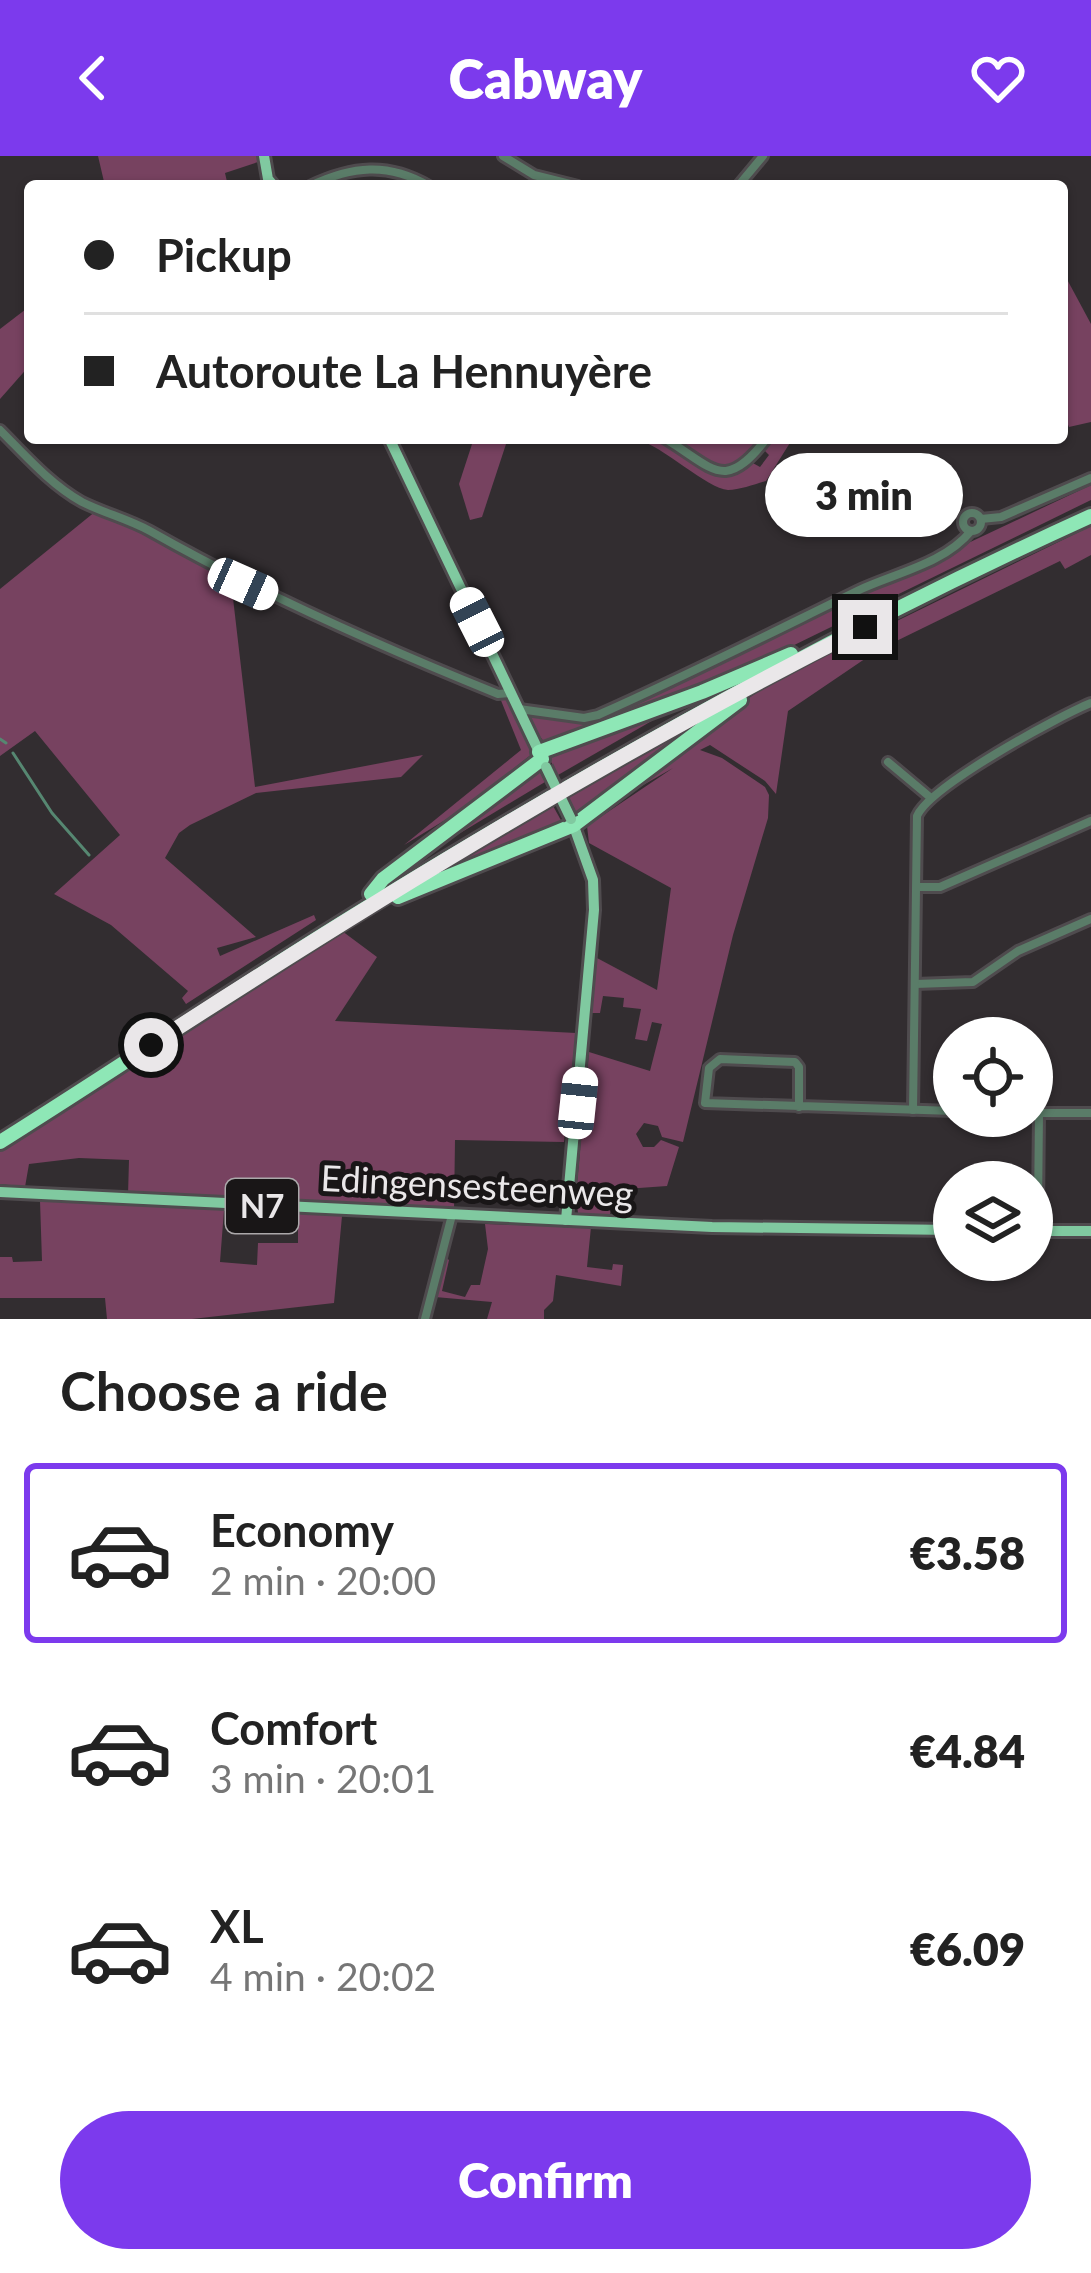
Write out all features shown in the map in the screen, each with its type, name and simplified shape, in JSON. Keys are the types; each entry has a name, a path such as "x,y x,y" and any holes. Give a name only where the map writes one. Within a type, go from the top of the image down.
{"highway":[{"path":"0,1131 371,894 568,777 1091,506"},
{"path":"0,1142 359,912 573,784 795,659 1091,516"},
{"path":"371,894 542,759 795,659"},
{"path":"359,912 572,822 795,659"}],"main road":[{"path":"392,444 572,822 592,880 595,910 566,1220"},
{"name":"Edingensesteenweg","path":"0,1192 663,1225 933,1230"},
{"path":"1053,1231 1091,1231"}],"street":[{"path":"503,156 534,175 554,180"},
{"path":"743,180 763,156"},
{"path":"324,180 344,171 376,168 418,180"},
{"path":"0,430 46,476 82,502 132,521 243,584 498,694 511,693"},
{"path":"674,444 710,467 728,472 746,466 762,444"},
{"path":"981,519 1001,517 1091,478"},
{"path":"971,531 964,526 964,515 975,513 981,519"},
{"path":"519,710 598,716 932,560 980,527 981,519"},
{"path":"913,1110 916,816 931,798 1020,740 1091,703"},
{"path":"888,762 931,798"},
{"path":"917,887 940,887 1091,821"},
{"path":"915,984 973,982 1018,951 1091,919"},
{"path":"799,1107 800,1067 795,1062 720,1059 709,1068 705,1103 799,1107 933,1110"},
{"path":"1053,1113 1091,1113"},
{"path":"425,1319 452,1215"}],"shaded area":[{"path":"98,156 258,156 258,162 225,173 227,180 104,180"},
{"path":"1068,281 1091,324 1091,422 1069,427"},
{"path":"24,311 24,372 0,399 0,329"},
{"path":"472,444 506,444 482,517 470,520 459,484"},
{"path":"649,444 673,444 708,467 730,474 751,462 760,467 769,455 761,447 764,444 789,444 766,481 728,490"},
{"path":"678,444 757,444 729,469 713,466"},
{"path":"1091,485 1091,500 741,671 547,746 530,723 531,713 591,721"},
{"path":"96,511 127,522 231,581 255,787 423,755 401,777 256,793 179,833 165,858 256,937 217,948 220,956 314,915 316,920 186,1004 182,998 188,991 111,925 54,894 120,835 35,731 0,756 0,589"},
{"path":"1091,526 1091,555 1065,569 1060,561 878,650 788,711 776,794 765,781 710,745 700,750 722,758 765,787 769,795 768,818 733,935 683,1142 662,1137 658,1126 644,1123 636,1134 643,1147 654,1147 661,1140 679,1147 667,1186 611,1190 610,1216 578,1213 589,1052 650,1071 662,1024 652,1022 647,1041 635,1039 641,1009 623,1007 624,998 603,996 600,1013 592,1013 597,958 657,990 671,888 589,843 587,826 673,768 589,816 768,684"},
{"path":"500,698 507,700 532,754 460,811 404,845 521,750"},
{"path":"669,711 558,775 548,756 547,753"},
{"path":"701,719 702,723 578,817 567,793"},
{"path":"539,770 545,782 442,844 440,841"},
{"path":"552,804 563,824 435,878 432,874"},
{"path":"342,931 377,957 335,1021 576,1033 564,1142 455,1140 454,1210 128,1195 129,1160 79,1158 29,1164 25,1187 0,1184 0,1149"},
{"path":"40,1201 224,1210 220,1262 257,1265 258,1243 298,1243 298,1213 342,1216 334,1303 192,1319 107,1319 105,1298 0,1298 0,1257 12,1257 13,1262 42,1261"},
{"path":"485,1224 591,1227 587,1267 612,1270 613,1264 623,1265 621,1286 556,1275 553,1301 544,1310 544,1319 487,1319 492,1302 435,1297 445,1257 449,1260 442,1291 465,1297 471,1285 480,1285 488,1249"}],"waterway":[{"path":"0,739 6,743"},
{"path":"13,753 52,813 89,855"}],"route":[{"path":"151,1045 479,839 668,730 865,627"}]}
